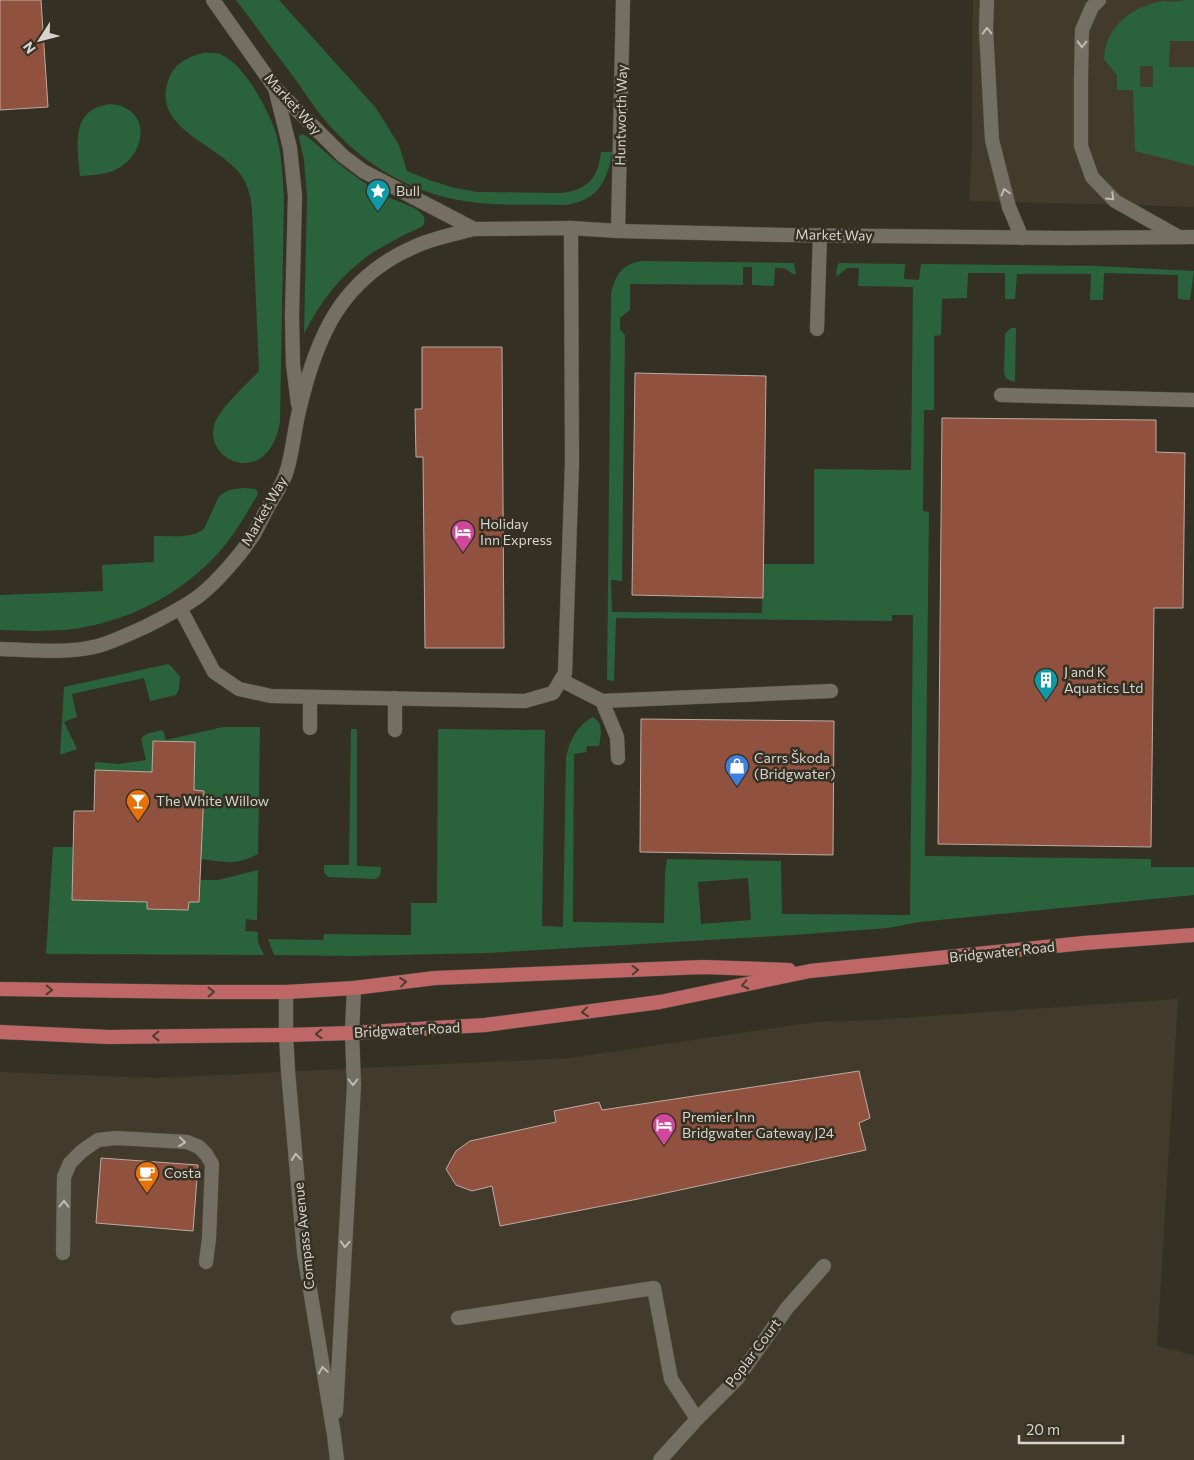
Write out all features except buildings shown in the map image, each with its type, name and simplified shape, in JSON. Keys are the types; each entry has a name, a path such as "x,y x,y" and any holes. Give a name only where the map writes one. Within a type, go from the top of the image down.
{"main road":[{"name":"Bridgwater Road","path":"0,1032 109,1037 286,1035 485,1026 660,1002 810,971 1084,943 1194,934"},
{"name":"Bridgwater Road","path":"0,989 286,992 354,988 435,978 693,967 810,971"}],"street":[{"name":"Market Way","path":"214,0 275,88 343,156 363,170 474,229"},
{"name":"Huntworth Way","path":"618,230 623,0"},
{"path":"987,0 986,29 992,140 1009,207 1022,238"},
{"path":"1099,0 1092,7 1082,30 1081,146 1092,176 1115,202 1179,237"},
{"path":"275,88 290,148 296,196 292,326 293,364 298,411"},
{"name":"Market Way","path":"0,649 65,650 98,646 130,634 200,596 233,561 253,535 287,472 298,411 315,354 326,328 341,304 364,278 390,259 415,246 442,236 474,229 571,228 1022,238 1194,236"},
{"path":"180,608 214,672 239,689 271,696 525,701 553,693 565,673 572,463 571,228"},
{"path":"817,329 820,235"},
{"path":"1001,396 1194,400"},
{"path":"561,680 602,701 832,691"},
{"path":"310,697 310,728"},
{"path":"395,698 395,730"},
{"path":"602,701 617,737 618,758"},
{"name":"Compass Avenue","path":"334,1435 354,1085 352,1033 354,988"},
{"name":"Compass Avenue","path":"286,992 288,1071 304,1253 337,1460"},
{"path":"62,1253 64,1177 70,1163 82,1151 98,1140 116,1138 187,1142 199,1147 212,1164 209,1239 206,1262"},
{"name":"Poplar Court","path":"660,1460 737,1379 786,1308 824,1266"},
{"path":"458,1318 654,1288 671,1379 697,1419"}],"shaded area":[{"path":"973,0 1194,0 1194,207 969,201 972,149"},
{"path":"1178,999 1157,1346 1194,1355 1194,1460 0,1460 0,1072 157,1078 569,1058 816,1022 872,1020"}],"green space":[{"path":"236,0 279,0 376,108 399,145 407,171 455,188 478,192 561,193 585,186 594,176 600,161 601,152 612,152 607,173 598,189 592,195 584,200 564,205 468,202 435,194 399,180 366,159 337,134 316,109"},
{"path":"1194,0 1194,41 1170,41 1169,67 1194,67 1194,166 1135,151 1133,90 1117,90 1117,75 1104,59 1106,44 1112,32 1123,19 1146,5 1163,1","holes":["1140,66 1153,66 1153,87 1140,87"]},
{"path":"203,53 215,53 231,60 248,79 274,127 281,161 284,199 280,421 273,443 263,456 250,462 237,462 225,457 217,447 213,434 216,420 220,414 259,371 252,208 248,188 237,170 186,131 175,120 168,107 166,93 170,76 176,67 188,58"},
{"path":"110,104 124,107 133,113 139,122 141,132 139,143 134,154 126,163 115,170 102,174 80,176 78,142 82,122 88,114 97,108"},
{"path":"302,134 357,178 390,198 418,210 424,218 422,227 375,251 353,268 325,298 304,334 307,196 304,160 299,138"},
{"path":"635,262 794,263 796,275 785,269 775,268 774,286 752,285 752,267 743,267 743,285 630,284 630,310 620,318 620,329 625,335 622,581 611,580 612,612 762,613 763,564 814,564 814,469 911,470 913,287 858,286 859,268 847,268 836,277 839,263 905,264 904,279 919,280 921,264 1096,266 1194,271 1190,300 1178,299 1178,275 1104,273 1103,300 1090,300 1091,274 1017,274 1015,299 1005,299 1005,273 968,273 967,298 942,299 941,335 934,336 934,410 924,410 923,511 929,512 925,856 1151,859 1151,867 1194,867 1194,895 919,922 888,928 793,935 488,953 351,956 274,955 268,939 323,940 324,934 411,935 411,903 437,903 438,729 545,730 542,926 563,927 566,757 578,729 593,717 600,726 599,746 587,746 586,752 574,754 573,922 664,923 667,859 781,861 782,914 910,915 913,615 892,615 892,621 616,618 614,681 607,680 611,294 620,272","holes":["748,878 751,920 701,924 698,882"]},
{"path":"1011,328 1016,328 1015,382 1007,378 1004,371 1005,334"},
{"path":"255,489 258,494 240,524 220,551 190,579 156,602 119,618 80,628 50,631 0,630 0,595 103,591 102,565 154,562 154,536 180,536 199,532 204,529 221,495 230,490"},
{"path":"168,664 180,677 179,689 176,695 150,701 144,678 72,694 77,717 64,722 77,749 60,755 64,687"},
{"path":"223,727 260,727 258,854 236,862 201,859 204,791 194,790 195,742 153,741 152,772 95,770 95,762 119,764 146,760 141,739 148,734 163,730 166,740"},
{"path":"351,729 357,729 357,866 381,867 380,874 375,879 328,877 324,872 324,865 349,865"},
{"path":"53,847 73,847 72,899 147,902 147,909 188,910 189,902 199,902 200,880 218,880 258,870 257,920 246,919 245,931 258,932 258,942 264,955 46,954"}],"place":[{"name":"Bull","path":"378,212"},
{"name":"Holiday Inn Express","path":"463,553"},
{"name":"J and K Aquatics Ltd","path":"1046,701"},
{"name":"Carrs Škoda (Bridgwater)","path":"737,787"},
{"name":"The White Willow","path":"138,822"},
{"name":"Premier Inn Bridgwater Gateway J24","path":"664,1146"},
{"name":"Costa","path":"147,1194"}]}
